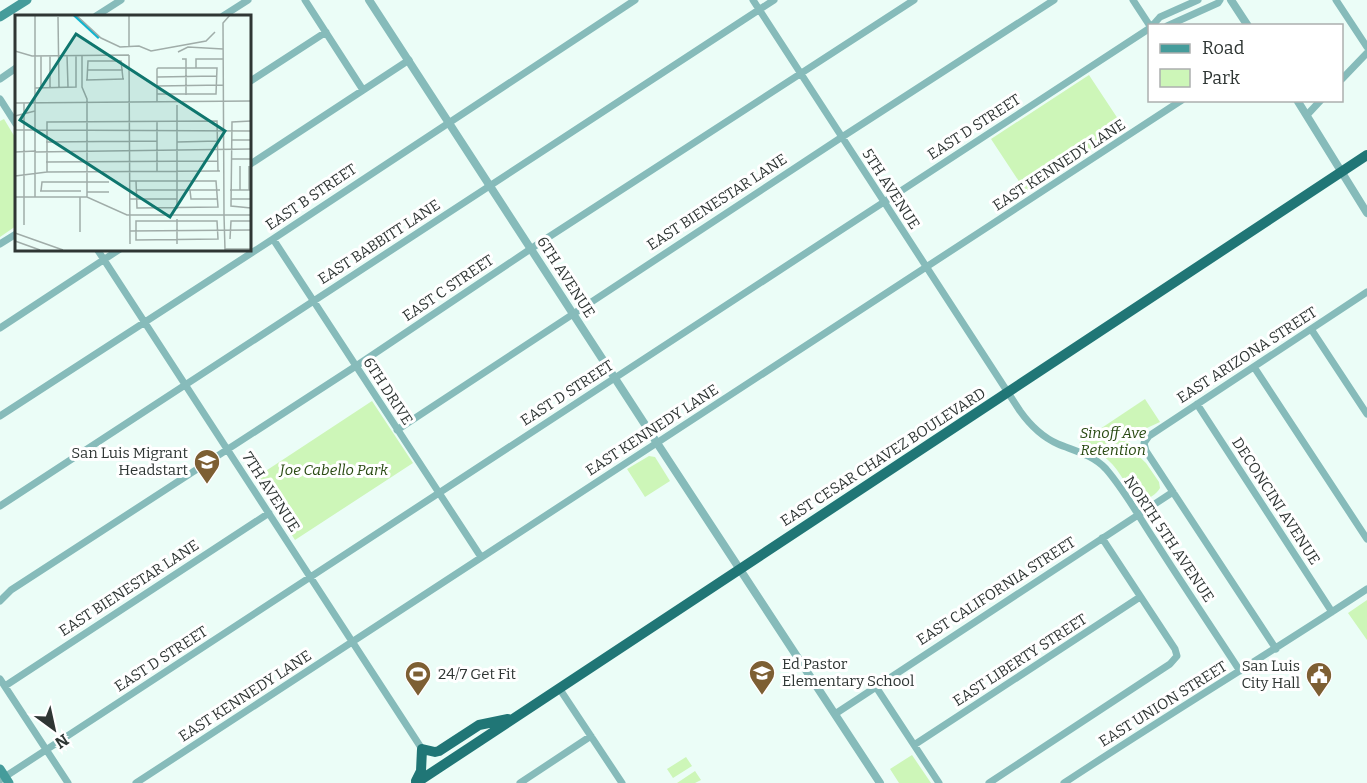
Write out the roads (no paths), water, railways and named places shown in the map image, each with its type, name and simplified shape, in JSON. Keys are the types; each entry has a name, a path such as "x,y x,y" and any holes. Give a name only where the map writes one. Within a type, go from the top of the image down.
{"highway":[{"name":"EAST CESAR CHAVEZ BOULEVARD","path":"415,783 1367,154"},
{"path":"415,783 421,771 422,749 439,751 479,725 515,718"}],"main road":[{"path":"0,17 27,0"}],"street":[{"path":"98,15 121,0"},
{"path":"225,15 248,0"},
{"path":"305,0 363,90"},
{"name":"6TH AVENUE","path":"369,0 880,783"},
{"name":"EAST B STREET","path":"0,416 635,0"},
{"name":"5TH AVENUE","path":"753,0 1008,393"},
{"name":"EAST BABBITT LANE","path":"0,506 774,0"},
{"name":"EAST C STREET","path":"0,601 11,591 531,249 914,0"},
{"name":"EAST BIENESTAR LANE","path":"398,430 1054,0"},
{"path":"1133,0 1149,24"},
{"name":"EAST D STREET","path":"1152,24 1160,17 1198,0"},
{"path":"1171,24 1218,3 1220,0"},
{"path":"1231,0 1247,24"},
{"path":"1336,0 1367,47"},
{"name":"EAST D STREET","path":"3,777 1148,27"},
{"path":"250,81 326,32"},
{"path":"1343,77 1367,53"},
{"path":"250,164 409,60"},
{"path":"0,79 15,70"},
{"path":"0,99 15,122"},
{"name":"EAST KENNEDY LANE","path":"136,783 1179,102"},
{"path":"1299,102 1367,213"},
{"path":"1307,115 1319,102"},
{"path":"0,244 15,235"},
{"name":"6TH DRIVE","path":"273,239 481,557"},
{"name":"7TH AVENUE","path":"98,250 422,749"},
{"path":"0,328 118,250"},
{"name":"EAST ARIZONA STREET","path":"1173,492 1146,451 1143,443 1149,436 1367,292"},
{"path":"1311,329 1367,414"},
{"path":"1254,367 1367,539"},
{"name":"NORTH 5TH AVENUE","path":"1008,393 1028,421 1046,437 1094,459 1104,467 1240,671"},
{"name":"DECONCINI AVENUE","path":"1197,404 1332,612"},
{"path":"1173,492 1276,649"},
{"name":"EAST CALIFORNIA STREET","path":"835,714 1173,492"},
{"name":"EAST BIENESTAR LANE","path":"5,686 269,513"},
{"path":"989,783 1170,664 1177,656 1175,649 1102,538"},
{"name":"EAST UNION STREET","path":"1064,783 1367,589"},
{"name":"EAST LIBERTY STREET","path":"914,745 1140,597"},
{"path":"0,679 68,783"},
{"path":"876,687 939,783"},
{"path":"559,688 622,783"},
{"path":"520,783 591,736"}],"place":[{"name":"San Luis Migrant Headstart","path":"207,485"},
{"name":"Ed Pastor Elementary School","path":"762,696"},
{"name":"24/7 Get Fit","path":"418,697"},
{"name":"San Luis City Hall","path":"1319,698"}],"park label":[{"name":"Sinoff Ave Retention","path":"1113,442"},
{"name":"Joe Cabello Park","path":"334,470"}]}
